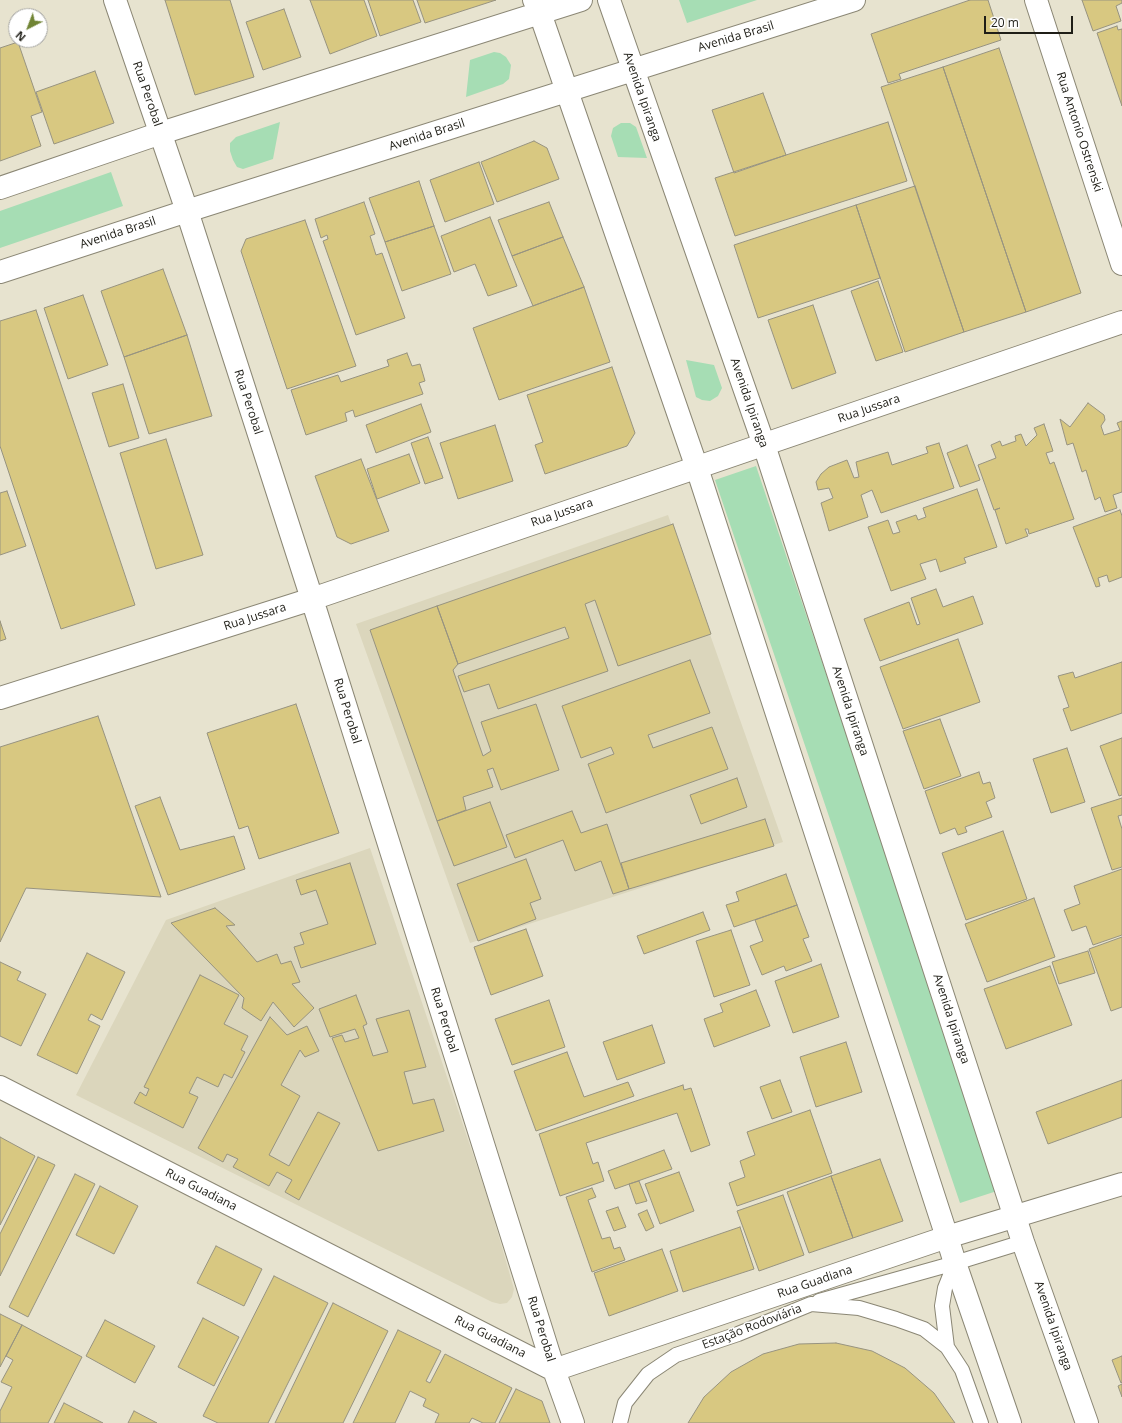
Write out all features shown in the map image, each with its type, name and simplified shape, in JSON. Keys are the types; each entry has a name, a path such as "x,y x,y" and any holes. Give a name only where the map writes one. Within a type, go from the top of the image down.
{"street":[{"name":"Rua Perobal","path":"115,0 187,211 312,599 554,1370 573,1423"},
{"path":"0,188 537,6 581,0"},
{"name":"Avenida Ipiranga","path":"609,0 632,70 764,445 1023,1242 1087,1423"},
{"name":"Avenida Brasil","path":"0,272 187,211 854,0"},
{"name":"Rua Antonio Ostrenski","path":"1036,0 1122,264"},
{"path":"537,6 696,468 947,1237 954,1263 1010,1423"},
{"name":"Rua Jussara","path":"0,698 312,599 1122,322"},
{"name":"Rua Guadiana","path":"0,1087 554,1370 947,1237 1015,1215 1122,1184"}],"lane":[{"path":"811,1304 1023,1242"},
{"path":"947,1347 942,1306 945,1288 954,1263"},
{"name":"Estação Rodoviária","path":"620,1423 625,1403 648,1374 676,1355 738,1334 811,1304 859,1308 896,1318 924,1329 947,1347 962,1370 981,1423"}],"shaded area":[{"path":"668,515 783,842 470,943 356,624"},
{"path":"370,848 488,1199 514,1289 512,1297 507,1303 500,1304 492,1302 76,1095 166,920"}],"green space":[{"path":"679,0 757,0 687,23"},
{"path":"494,52 500,53 506,57 511,65 509,79 503,84 466,97 470,60"},
{"path":"280,122 273,159 243,169 237,167 230,151 230,143 236,137"},
{"path":"621,123 630,123 636,127 647,158 618,157 611,136 613,128"},
{"path":"111,172 123,206 0,248 0,211"},
{"path":"686,360 714,365 722,388 718,396 710,401 702,400 696,397"},
{"path":"756,466 1000,1190 960,1203 715,480"}],"building":[{"path":"165,0 230,0 254,77 195,95"},
{"path":"310,0 364,0 377,36 330,54"},
{"path":"368,0 413,0 421,22 380,36"},
{"path":"417,0 496,0 425,23"},
{"path":"970,0 988,0 1001,40 899,74 901,79 888,83 871,34"},
{"path":"1082,0 1122,0 1122,3 1116,6 1121,21 1093,31"},
{"path":"284,9 301,57 263,70 246,22"},
{"path":"1117,26 1118,30 1122,29 1122,106 1097,33"},
{"path":"8,45 8,48 20,48 42,112 31,116 41,146 0,161 0,48"},
{"path":"999,48 1081,293 1026,312 943,67"},
{"path":"943,67 1026,312 964,332 881,87"},
{"path":"95,71 114,123 54,144 36,92"},
{"path":"763,93 786,155 734,173 712,110"},
{"path":"888,122 907,181 735,236 715,178"},
{"path":"534,141 547,148 559,179 497,202 481,162"},
{"path":"479,162 494,204 445,222 430,180"},
{"path":"419,181 434,226 385,242 369,198"},
{"path":"915,186 964,332 905,352 856,205"},
{"path":"364,202 375,234 370,236 376,255 382,253 405,318 356,335 323,241 328,239 327,235 321,238 315,219"},
{"path":"549,202 563,237 512,256 498,220"},
{"path":"856,205 880,278 758,318 734,245"},
{"path":"490,217 517,286 488,296 475,264 454,272 441,236"},
{"path":"305,220 356,366 287,389 241,251 246,239"},
{"path":"434,226 451,274 402,291 385,242"},
{"path":"563,237 584,287 533,306 512,256"},
{"path":"163,269 187,335 124,357 101,291"},
{"path":"878,281 903,352 876,361 851,291"},
{"path":"584,287 610,362 499,400 473,328"},
{"path":"83,295 108,365 68,379 44,308"},
{"path":"813,305 836,373 792,389 768,320"},
{"path":"36,310 135,605 61,629 0,446 0,321"},
{"path":"187,335 212,416 149,434 124,357"},
{"path":"407,353 412,366 420,364 425,381 419,383 423,394 355,417 353,410 345,413 347,421 306,435 291,390 338,375 341,382 389,366 387,360"},
{"path":"612,367 635,433 627,446 545,474 535,445 543,442 527,395"},
{"path":"123,384 139,438 109,447 92,393"},
{"path":"1088,403 1104,415 1105,420 1101,426 1104,435 1120,430 1117,423 1122,421 1122,492 1113,495 1117,508 1105,512 1100,497 1095,500 1086,470 1082,472 1073,443 1067,445 1060,419 1070,427"},
{"path":"421,404 431,432 376,453 366,425"},
{"path":"1044,424 1053,451 1046,453 1050,464 1054,462 1074,519 1029,534 1028,529 1025,529 1028,536 1006,544 995,510 1000,508 994,510 978,465 996,458 991,445 1000,441 1002,446 1016,441 1015,436 1021,434 1026,446 1037,435 1034,428"},
{"path":"495,425 513,481 458,499 440,443"},
{"path":"428,437 443,478 425,484 411,443"},
{"path":"166,439 203,555 156,569 120,453"},
{"path":"939,443 954,488 881,513 872,490 861,495 868,517 829,531 821,503 833,498 829,488 818,490 816,482 821,474 829,467 847,460 854,478 859,477 856,462 888,452 892,465 928,453 926,447"},
{"path":"967,445 980,480 960,487 947,453"},
{"path":"409,454 420,483 377,499 367,469"},
{"path":"361,459 389,531 351,544 337,537 315,476"},
{"path":"977,489 997,547 964,558 966,563 940,572 936,559 920,564 926,579 891,591 868,527 888,520 893,534 900,532 896,522 916,515 918,520 926,517 923,508"},
{"path":"7,491 26,546 0,555 0,493"},
{"path":"1120,510 1122,516 1122,577 1109,582 1107,575 1098,578 1100,586 1096,587 1073,527"},
{"path":"673,524 711,634 618,666 595,600 585,604 608,671 498,709 489,684 464,692 458,676 569,638 565,627 458,664 437,606"},
{"path":"936,589 943,607 973,596 983,624 880,661 864,619 909,602 917,625 920,624 911,598"},
{"path":"437,606 458,664 453,670 483,756 491,751 481,722 536,704 559,770 501,790 493,768 487,770 493,787 463,797 466,810 437,821 370,630"},
{"path":"0,621 6,639 0,641"},
{"path":"958,639 980,702 903,729 880,667"},
{"path":"690,660 710,713 648,735 653,748 712,727 728,769 606,813 588,764 614,754 611,747 581,758 562,706"},
{"path":"1122,662 1122,713 1071,731 1063,709 1069,707 1058,676 1073,672 1075,678"},
{"path":"296,704 339,833 259,859 248,826 239,829 207,733"},
{"path":"98,716 161,897 26,888 0,942 0,747"},
{"path":"940,719 961,776 924,789 903,731"},
{"path":"1122,738 1122,795 1119,796 1100,746"},
{"path":"1067,748 1085,802 1051,813 1033,759"},
{"path":"979,772 983,784 990,782 995,798 986,802 992,817 965,827 967,832 958,835 955,828 940,834 925,791"},
{"path":"737,778 747,807 701,824 690,795"},
{"path":"160,797 180,850 234,836 245,869 168,895 135,806"},
{"path":"1122,798 1122,815 1118,816 1122,829 1122,867 1112,870 1091,808"},
{"path":"490,802 507,847 454,866 437,821"},
{"path":"572,811 581,833 607,824 629,889 613,894 601,861 575,871 563,840 515,858 506,835"},
{"path":"765,819 774,846 629,889 621,863"},
{"path":"1003,831 1027,899 966,920 942,853"},
{"path":"526,859 541,899 530,903 536,919 478,941 457,884"},
{"path":"350,863 376,944 301,968 294,947 304,944 300,933 328,924 316,890 301,895 296,880"},
{"path":"1122,869 1122,935 1093,945 1086,926 1072,931 1064,910 1080,904 1074,886"},
{"path":"786,874 797,905 734,927 726,905 739,901 736,892"},
{"path":"1034,898 1055,957 987,982 965,924"},
{"path":"797,905 809,937 803,939 812,961 786,971 784,966 762,975 750,946 763,941 755,920"},
{"path":"215,908 235,925 226,926 257,962 277,954 281,964 291,961 300,982 292,984 314,1008 294,1027 273,1002 261,1021 242,1008 244,998 171,923"},
{"path":"703,912 710,930 644,954 637,936"},
{"path":"526,929 543,976 491,995 474,947"},
{"path":"731,930 750,985 714,997 696,941"},
{"path":"1122,937 1122,1007 1111,1011 1089,949"},
{"path":"1088,951 1095,973 1059,984 1052,962"},
{"path":"87,953 125,972 102,1020 91,1014 88,1020 100,1026 77,1074 37,1055"},
{"path":"0,962 21,972 17,980 46,994 21,1046 0,1036"},
{"path":"821,964 839,1017 793,1033 775,981"},
{"path":"1050,966 1072,1025 1006,1049 984,989"},
{"path":"200,975 239,995 224,1024 248,1036 241,1050 245,1052 232,1078 224,1074 218,1087 197,1077 189,1093 198,1097 183,1128 134,1103 140,1092 146,1096 149,1089 144,1087"},
{"path":"756,990 770,1026 714,1047 704,1019 723,1012 720,1004"},
{"path":"356,995 367,1024 363,1026 373,1056 388,1052 376,1019 409,1010 426,1067 404,1072 413,1104 434,1099 444,1131 378,1151 332,1038 342,1035 345,1042 359,1038 355,1029 330,1037 319,1009"},
{"path":"549,1000 565,1047 512,1065 495,1019"},
{"path":"270,1017 287,1035 307,1026 319,1051 305,1057 300,1050 281,1085 300,1096 269,1155 289,1166 318,1112 340,1123 299,1200 285,1192 292,1180 277,1172 269,1186 233,1167 238,1159 227,1154 223,1162 198,1148"},
{"path":"652,1025 665,1063 617,1080 603,1042"},
{"path":"846,1042 862,1092 816,1107 800,1057"},
{"path":"567,1052 584,1097 628,1082 634,1096 536,1131 514,1071"},
{"path":"780,1080 792,1112 772,1119 760,1087"},
{"path":"1122,1080 1122,1117 1048,1144 1036,1112"},
{"path":"683,1085 684,1090 691,1088 710,1145 691,1152 677,1113 586,1143 593,1164 598,1162 604,1181 560,1196 539,1134"},
{"path":"810,1110 832,1173 737,1206 729,1183 745,1177 740,1161 755,1155 747,1132"},
{"path":"0,1137 35,1156 0,1225"},
{"path":"664,1150 672,1169 615,1189 608,1171"},
{"path":"38,1157 55,1165 0,1276 0,1234"},
{"path":"880,1159 903,1221 853,1238 831,1176"},
{"path":"679,1172 694,1211 660,1224 645,1184"},
{"path":"75,1174 95,1184 28,1317 9,1307"},
{"path":"831,1176 853,1238 809,1253 787,1192"},
{"path":"639,1181 647,1201 636,1204 629,1184"},
{"path":"100,1186 138,1206 114,1254 76,1235"},
{"path":"592,1188 596,1197 588,1200 602,1239 610,1237 614,1249 620,1247 625,1260 592,1272 566,1197"},
{"path":"783,1195 804,1255 759,1271 737,1211"},
{"path":"618,1207 626,1227 614,1231 606,1211"},
{"path":"647,1210 654,1227 646,1231 638,1214"},
{"path":"740,1227 754,1269 683,1292 670,1251"},
{"path":"216,1246 262,1269 244,1306 197,1283"},
{"path":"662,1249 678,1291 609,1316 594,1273"},
{"path":"274,1276 328,1303 268,1423 218,1423 203,1416"},
{"path":"333,1303 388,1331 343,1423 275,1423"},
{"path":"0,1314 22,1325 0,1367"},
{"path":"203,1318 239,1337 214,1386 178,1367"},
{"path":"105,1320 155,1346 135,1383 86,1356"},
{"path":"22,1325 82,1357 48,1423 0,1423 0,1411 12,1387 1,1382 13,1360 6,1356"},
{"path":"398,1330 441,1351 426,1381 430,1383 445,1354 512,1388 495,1423 483,1423 472,1418 469,1423 435,1423 439,1414 423,1406 426,1399 410,1391 395,1423 353,1423"},
{"path":"836,1343 872,1351 905,1368 934,1393 955,1423 688,1423 704,1397 731,1372 763,1354 799,1344"},
{"path":"1122,1356 1122,1382 1121,1383 1112,1360"},
{"path":"1122,1384 1122,1397 1118,1386"},
{"path":"516,1389 542,1401 550,1423 499,1423"},
{"path":"64,1403 103,1423 54,1423"},
{"path":"134,1411 157,1423 128,1423"}]}
